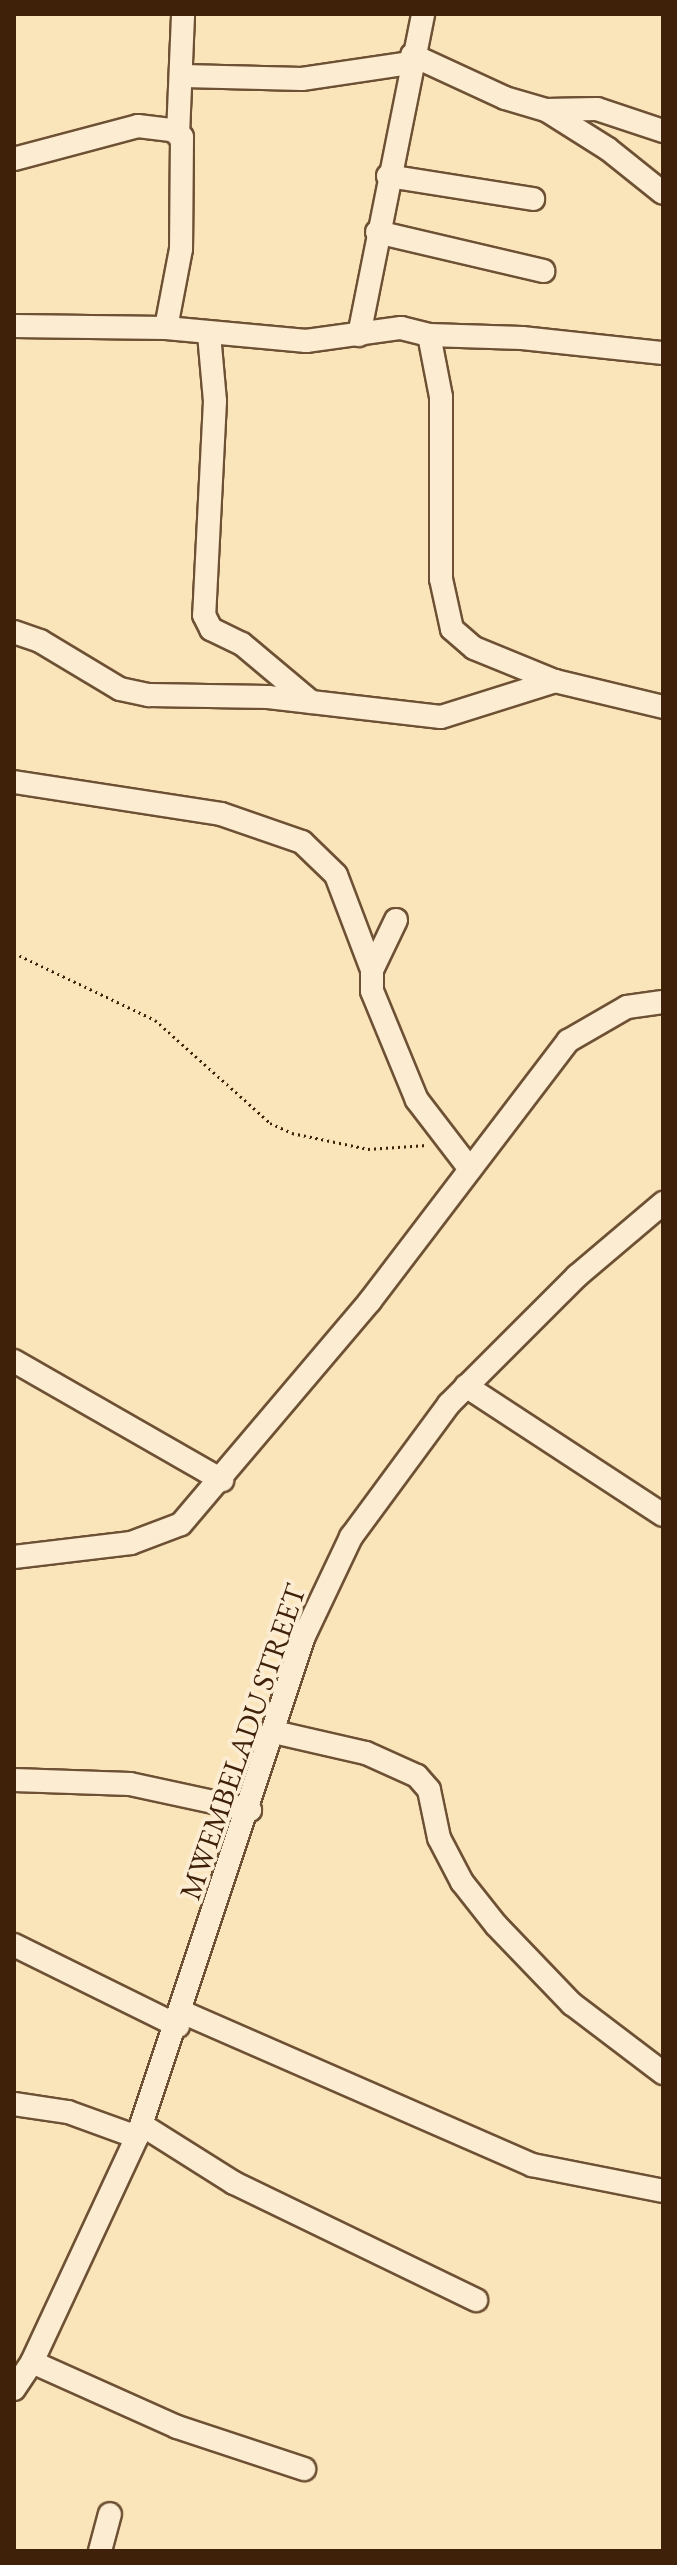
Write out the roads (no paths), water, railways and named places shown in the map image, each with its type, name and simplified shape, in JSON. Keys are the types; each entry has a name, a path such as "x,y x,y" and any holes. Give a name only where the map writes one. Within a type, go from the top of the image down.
{"street":[{"path":"166,328 184,203 178,135 184,76 183,14"},
{"path":"359,335 388,176 423,14"},
{"path":"184,76 328,77 412,59 505,98 546,110 608,149 663,193"},
{"path":"546,110 597,109 663,131"},
{"path":"14,159 138,126 178,135"},
{"path":"388,176 533,199"},
{"path":"377,232 543,271"},
{"path":"14,326 166,328 306,341 401,328 429,335 522,338 663,353"},
{"path":"209,334 215,401 204,615 211,629 242,644 311,702"},
{"path":"429,335 441,397 441,579 452,629 474,648 555,681 663,707"},
{"path":"14,632 135,693 311,702 441,717 555,681"},
{"path":"14,782 221,814 302,842 336,875 372,970 372,991 417,1100 470,1169"},
{"path":"372,970 396,920"},
{"path":"14,1557 157,1537 181,1524 222,1480 568,1041 627,1007 663,1002"},
{"name":"MWEMBELADU STREET","path":"14,2389 32,2362 139,2131 250,1810 304,1636 351,1537 401,1463 466,1386 577,1276 663,1203"},
{"path":"14,1361 222,1480"},
{"path":"466,1386 663,1515"},
{"path":"274,1732 366,1753 417,1776 429,1790 439,1838 462,1882 496,1925 572,2004 663,2073"},
{"path":"14,1780 130,1784 250,1810"},
{"path":"14,1945 180,2019 532,2165 663,2191"},
{"path":"14,2104 68,2112 139,2131 234,2183 476,2300"},
{"path":"32,2362 177,2427 304,2469"},
{"path":"100,2551 110,2514"}]}
